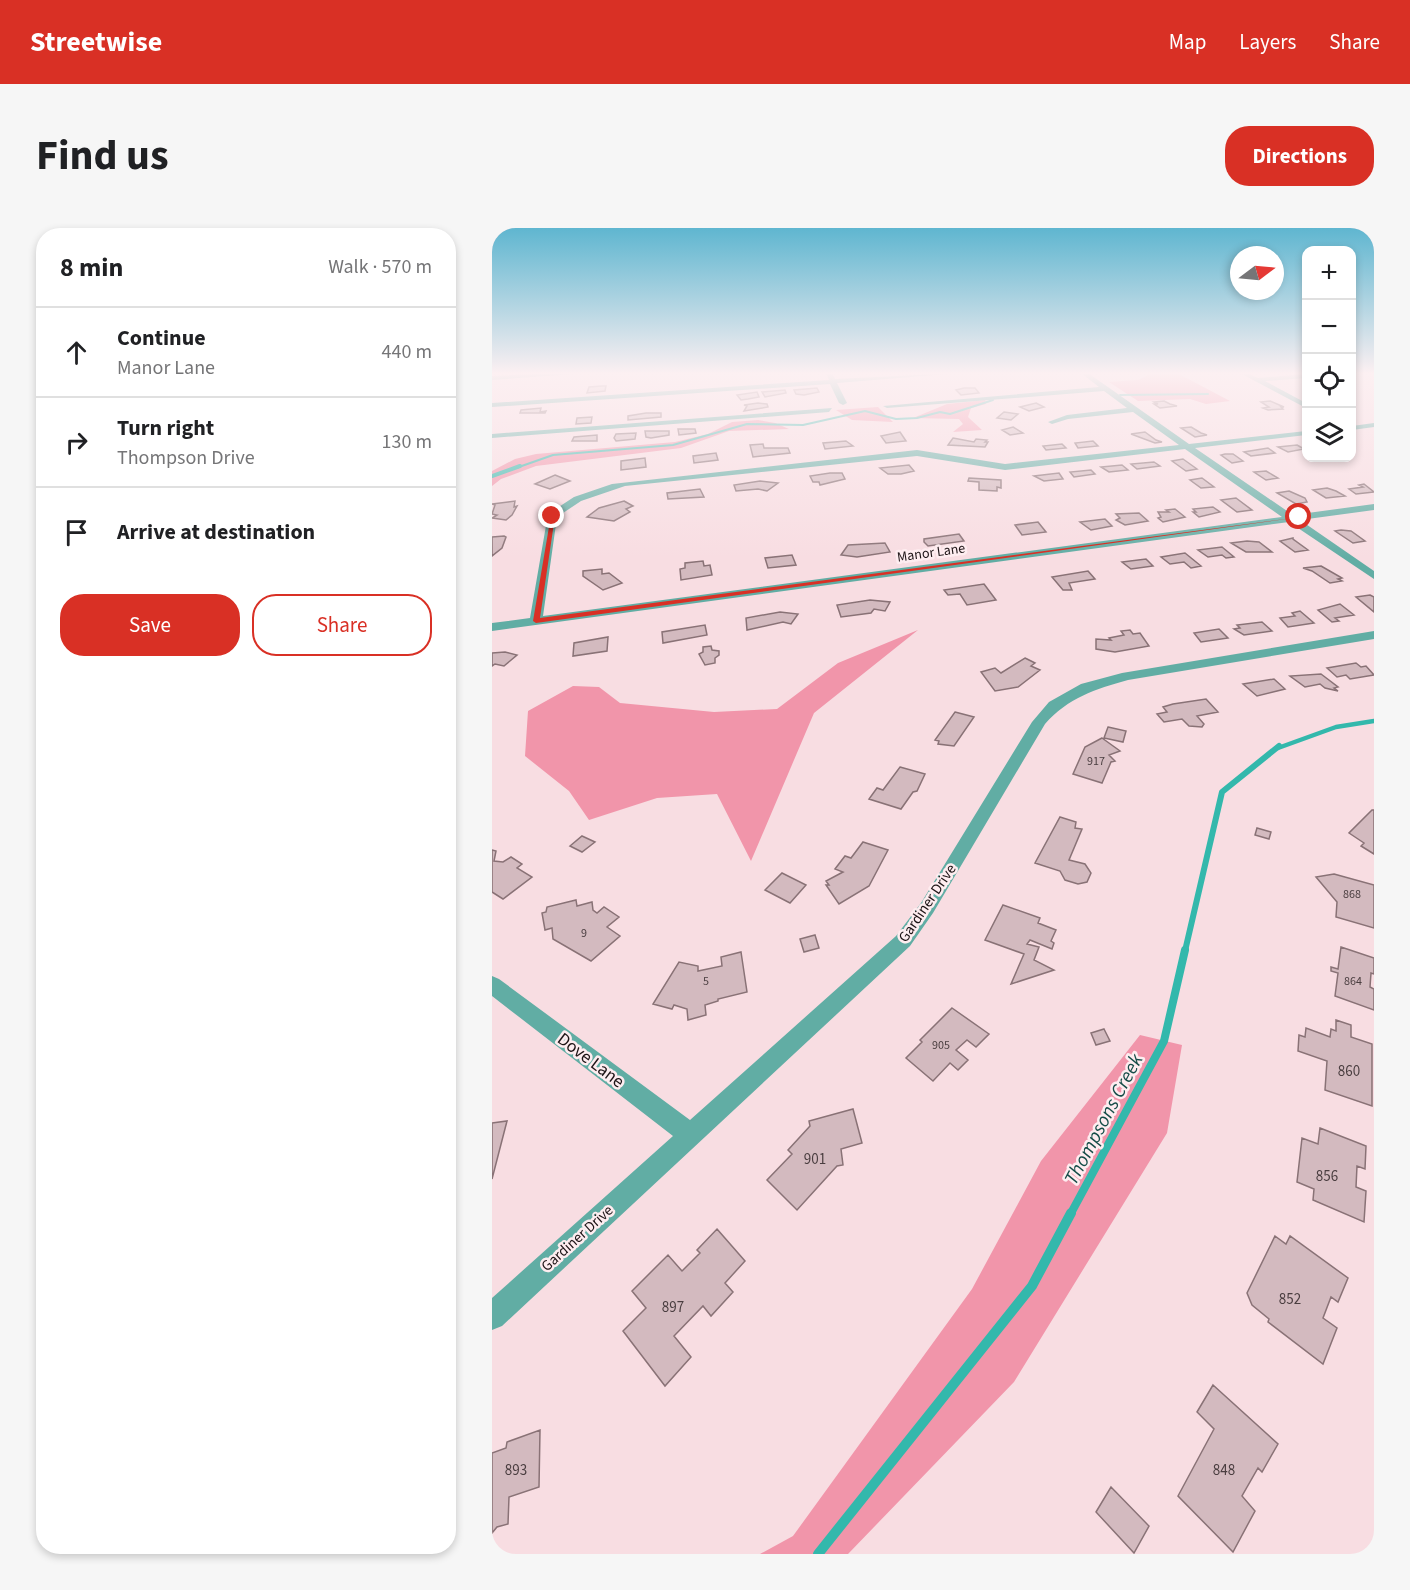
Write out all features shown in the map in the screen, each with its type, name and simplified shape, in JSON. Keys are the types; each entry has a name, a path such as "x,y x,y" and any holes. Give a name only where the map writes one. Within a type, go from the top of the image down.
{"street":[{"path":"1171,435 1374,576"},
{"path":"536,621 552,516 564,504 597,490 625,483 898,454 939,454 985,465 1005,466 1289,435"},
{"name":"Manor Lane","path":"492,627 1374,507"},
{"name":"Gardiner Drive","path":"492,1316 903,941 927,908 1039,722 1054,705 1086,687 1127,676 1374,635"},
{"name":"Dove Lane","path":"492,985 691,1135"}],"shaded area":[{"path":"704,435 718,435 681,448 536,466 501,479 492,486 492,471 515,459 536,454 675,442"},
{"path":"918,630 814,713 751,861 717,794 657,798 589,820 569,791 525,756 528,711 573,686 599,687 620,703 714,712 777,709 838,663"},
{"path":"1140,1035 1182,1045 1167,1133 1014,1382 848,1554 760,1554 793,1536 972,1289 1041,1161"}],"building":[{"path":"597,435 597,441 572,441 574,437"},
{"path":"616,435 636,435 635,439 616,441"},
{"path":"646,435 669,435 651,438"},
{"path":"902,435 906,441 886,443 881,436"},
{"path":"1133,435 1149,435 1162,442 1155,443"},
{"path":"953,438 974,442 976,439 987,440 985,442 988,442 985,447 948,445"},
{"path":"846,441 853,446 825,449 823,443"},
{"path":"1093,441 1098,446 1078,448 1075,443"},
{"path":"763,444 764,448 788,448 790,453 753,457 750,445"},
{"path":"1062,444 1066,448 1046,450 1043,446"},
{"path":"1297,445 1302,449 1288,452 1278,447"},
{"path":"1268,448 1275,453 1251,456 1244,452"},
{"path":"716,453 718,460 694,463 693,456"},
{"path":"1233,454 1243,461 1232,463 1221,455"},
{"path":"645,458 646,467 621,470 621,461"},
{"path":"1183,459 1197,469 1186,471 1172,461"},
{"path":"1154,462 1160,466 1137,469 1131,464"},
{"path":"909,465 914,471 901,474 888,474 880,468"},
{"path":"1122,465 1128,470 1109,472 1101,467"},
{"path":"1091,470 1095,474 1074,477 1070,472"},
{"path":"1266,471 1278,478 1266,480 1254,472"},
{"path":"842,473 845,479 820,485 819,482 813,482 810,476"},
{"path":"1059,473 1063,479 1044,481 1034,476"},
{"path":"555,475 570,481 550,489 535,484"},
{"path":"969,478 1001,480 1001,488 997,487 997,491 979,490 979,482 968,481"},
{"path":"1202,478 1214,487 1201,488 1190,480"},
{"path":"760,481 778,483 767,491 758,489 736,491 734,485"},
{"path":"1364,484 1374,492 1356,494 1349,489 1363,487 1359,485"},
{"path":"1327,488 1345,496 1326,498 1313,490"},
{"path":"700,489 704,497 668,499 667,493"},
{"path":"1289,491 1305,498 1307,502 1296,504 1277,493"},
{"path":"1236,498 1252,510 1237,512 1221,500"},
{"path":"515,501 514,507 517,506 506,520 492,518 497,515 492,514 495,505 492,504"},
{"path":"624,501 633,506 626,509 630,512 614,521 587,517 599,508"},
{"path":"1213,507 1220,512 1199,517 1193,512 1196,512 1193,509"},
{"path":"1175,509 1185,517 1163,522 1158,518 1161,517 1158,512 1169,512 1166,510"},
{"path":"1139,513 1148,521 1125,525 1116,520 1120,518 1116,514"},
{"path":"1105,519 1112,526 1091,530 1080,522"},
{"path":"1038,522 1046,532 1022,535 1015,525"},
{"path":"1335,531 1351,531 1365,541 1353,543"},
{"path":"959,534 964,541 928,546 924,542 924,539"},
{"path":"492,537 506,537 502,548 492,556"},
{"path":"1293,538 1308,550 1295,552 1280,541"},
{"path":"1259,542 1272,552 1246,552 1231,543"},
{"path":"885,543 890,552 857,557 841,555 848,545"},
{"path":"1222,547 1234,557 1226,558 1222,555 1208,557 1198,550"},
{"path":"1185,553 1201,566 1191,568 1184,562 1170,564 1161,557"},
{"path":"792,555 796,565 768,568 765,558"},
{"path":"1146,559 1153,566 1131,569 1122,562"},
{"path":"703,561 704,566 710,565 712,575 681,580 680,569 685,568 685,563"},
{"path":"1321,566 1342,578 1338,579 1342,581 1330,583 1303,568"},
{"path":"602,569 602,574 609,573 622,583 603,590 583,576 583,571"},
{"path":"1088,571 1095,579 1069,583 1072,590 1063,590 1052,577"},
{"path":"984,584 996,600 967,605 960,594 948,595 944,590"},
{"path":"1370,595 1374,597 1374,612 1356,597"},
{"path":"870,600 890,602 885,611 874,609 871,613 841,617 837,605"},
{"path":"1340,604 1354,615 1335,618 1339,621 1332,622 1318,610"},
{"path":"1300,611 1314,623 1288,627 1280,618 1295,616 1292,613"},
{"path":"780,612 798,614 791,624 783,622 747,630 746,618"},
{"path":"1262,622 1272,631 1244,635 1234,629 1240,628 1237,625"},
{"path":"705,625 707,635 663,643 662,632"},
{"path":"1219,629 1228,638 1201,642 1194,633"},
{"path":"1130,630 1133,634 1140,633 1149,646 1115,652 1096,649 1096,639 1111,640 1109,638 1124,635 1121,631"},
{"path":"608,637 607,651 573,656 574,643"},
{"path":"711,646 712,650 719,651 719,655 715,658 715,663 705,665 699,654 703,652 703,647"},
{"path":"505,652 517,655 504,666 495,664 492,666 492,653"},
{"path":"1025,658 1035,663 1031,666 1040,670 1018,687 995,691 981,672 995,668 1001,673"},
{"path":"1356,663 1361,667 1366,666 1374,675 1350,679 1346,675 1337,677 1327,668"},
{"path":"1321,674 1338,687 1334,688 1338,691 1325,688 1320,684 1305,687 1290,676"},
{"path":"1274,679 1285,689 1257,696 1243,684"},
{"path":"1206,699 1218,712 1197,716 1204,724 1202,727 1189,726 1182,719 1164,722 1157,714 1167,712 1163,707"},
{"path":"955,712 974,717 954,746 938,744 939,741 935,740"},
{"path":"1108,727 1126,731 1123,742 1104,738"},
{"path":"1102,738 1120,751 1109,755 1115,761 1111,762 1102,783 1073,774 1085,747"},
{"path":"900,767 925,774 917,791 913,792 901,809 869,799 877,788 883,790"},
{"path":"1374,810 1374,854 1361,846 1364,843 1349,833"},
{"path":"1060,817 1076,822 1075,828 1082,829 1069,860 1085,864 1091,873 1087,882 1078,884 1065,880 1060,871 1035,863"},
{"path":"1257,828 1271,832 1269,839 1255,835"},
{"path":"582,836 595,842 582,852 570,846"},
{"path":"863,842 888,850 869,886 839,904 826,885 829,885 826,881 843,872 835,869 845,856 851,858"},
{"path":"492,850 496,851 494,861 503,862 511,857 522,864 517,868 532,877 503,899 492,892"},
{"path":"782,873 806,885 790,903 765,890"},
{"path":"1334,874 1374,885 1374,928 1336,917 1337,902 1316,877"},
{"path":"576,900 577,906 592,902 593,910 597,913 604,907 619,917 607,927 620,936 591,961 553,939 552,928 545,930 542,913 546,912 547,907"},
{"path":"1003,905 1040,918 1038,923 1056,930 1051,941 1054,943 1052,949 1030,940 1027,944 1039,947 1034,960 1054,970 1011,984 1024,954 985,940"},
{"path":"815,935 819,948 804,952 800,939"},
{"path":"1341,947 1374,958 1374,974 1371,973 1370,987 1374,989 1374,1010 1335,996 1338,973 1331,971 1331,967 1338,969"},
{"path":"741,952 747,992 718,999 718,1001 705,1005 706,1015 688,1020 687,1009 674,1005 672,1009 653,1004 679,962 698,966 698,971 722,966 721,957"},
{"path":"952,1008 989,1034 976,1047 967,1040 956,1050 968,1060 958,1070 950,1063 933,1081 906,1058 922,1042 920,1040"},
{"path":"1336,1020 1351,1025 1351,1037 1372,1044 1372,1106 1325,1090 1327,1061 1298,1051 1299,1035 1305,1037 1306,1028 1330,1037 1331,1029 1336,1031"},
{"path":"1104,1029 1110,1041 1096,1045 1091,1033"},
{"path":"853,1109 862,1143 841,1149 843,1165 837,1166 797,1210 767,1180 792,1154 788,1150 810,1126 809,1121"},
{"path":"507,1121 492,1179 492,1123"},
{"path":"1320,1128 1366,1146 1365,1169 1357,1166 1356,1187 1366,1191 1364,1222 1313,1200 1314,1189 1297,1182 1302,1138 1318,1144"},
{"path":"717,1229 745,1261 725,1283 733,1292 711,1316 703,1306 674,1336 691,1357 665,1386 623,1331 646,1308 632,1291 668,1255 682,1271 700,1253 697,1250"},
{"path":"1275,1236 1286,1244 1290,1236 1348,1278 1338,1302 1331,1297 1323,1318 1337,1328 1323,1364 1268,1322 1269,1319 1252,1305 1247,1293"},
{"path":"1213,1385 1278,1444 1262,1472 1258,1468 1242,1496 1255,1511 1233,1552 1178,1496 1214,1429 1197,1412"},
{"path":"540,1430 539,1487 509,1497 508,1524 497,1527 492,1533 492,1453 506,1448 507,1442"},
{"path":"1111,1487 1149,1526 1134,1553 1096,1512"}],"waterway":[{"path":"516,468 553,455 673,445 709,435"},
{"path":"492,476 520,466"},
{"name":"Thompsons Creek","path":"1278,748 1336,727 1374,721"},
{"name":"Thompsons Creek","path":"1185,951 1222,792 1279,746"},
{"name":"Thompsons Creek","path":"1070,1215 1164,1041 1185,950"},
{"name":"Thompsons Creek","path":"818,1554 1032,1286 1071,1213"}],"route":[{"path":"552,516 536,621 1299,517"}]}
